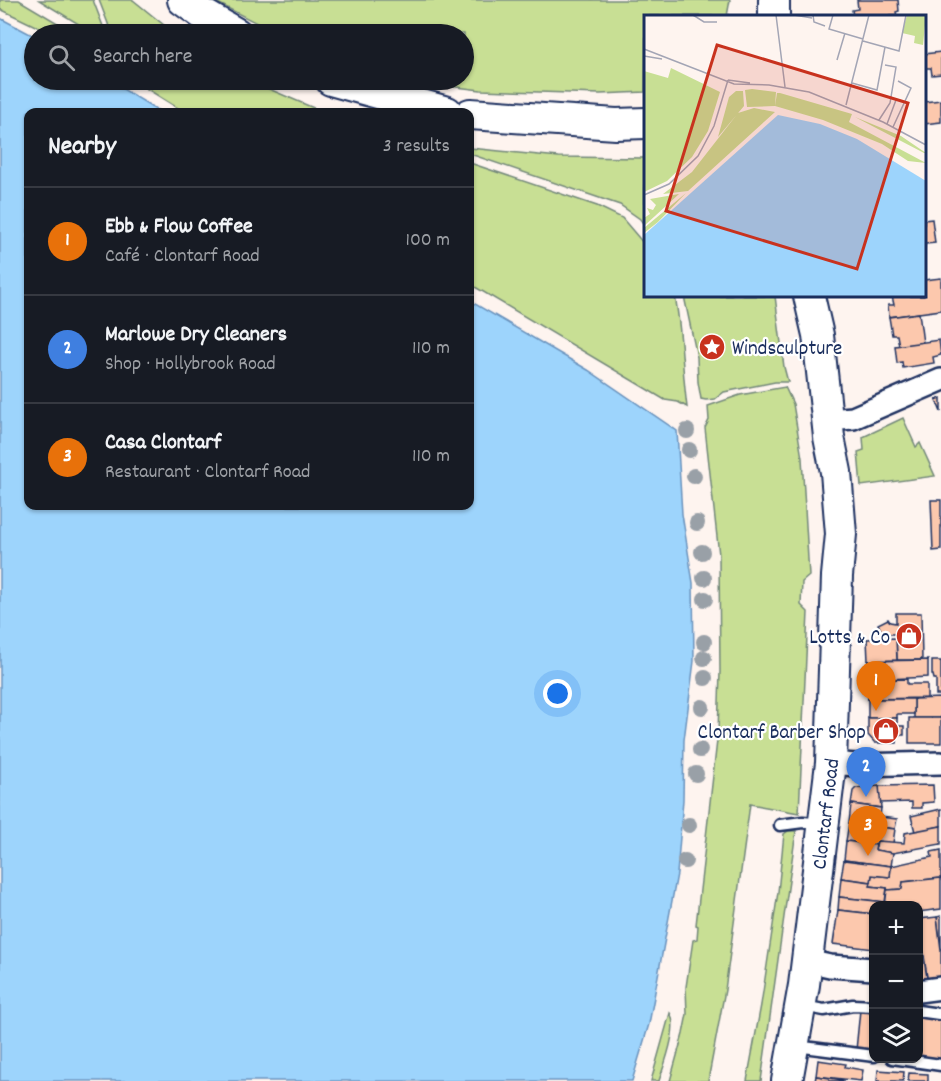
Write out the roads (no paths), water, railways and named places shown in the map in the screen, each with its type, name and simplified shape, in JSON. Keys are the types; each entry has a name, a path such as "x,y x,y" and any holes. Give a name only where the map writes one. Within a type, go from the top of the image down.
{"main road":[{"path":"183,0 220,24"},
{"path":"367,90 432,108"},
{"path":"474,114 616,124 644,123"},
{"name":"Clontarf Road","path":"787,1081 801,1005 831,764 837,576 841,534 836,472 818,335 809,297"}],"street":[{"path":"828,420 853,418 941,380"},
{"path":"831,764 941,763"},
{"path":"807,961 830,966 869,969"},
{"path":"923,990 941,988"}],"lane":[{"path":"780,825 803,822 824,825"},
{"path":"801,1005 824,1010 853,1005 869,1006"},
{"path":"923,1012 939,1014"},
{"path":"795,1046 869,1055"},
{"path":"923,1063 941,1065"}],"water":[{"path":"0,18 24,31 24,90 125,90 154,108 24,108 24,510 474,510 474,303 588,370 677,431 682,514 693,583 694,661 684,740 683,800 677,874 649,1024 632,1081 0,1081"}],"place":[{"name":"Windsculpture","path":"712,347"},
{"name":"Lotts & Co","path":"909,636"},
{"name":"Ebb & Flow Coffee","path":"876,711"},
{"name":"Clontarf Barber Shop","path":"886,731"},
{"name":"Marlowe Dry Cleaners","path":"866,797"},
{"name":"Casa Clontarf","path":"868,856"}]}
